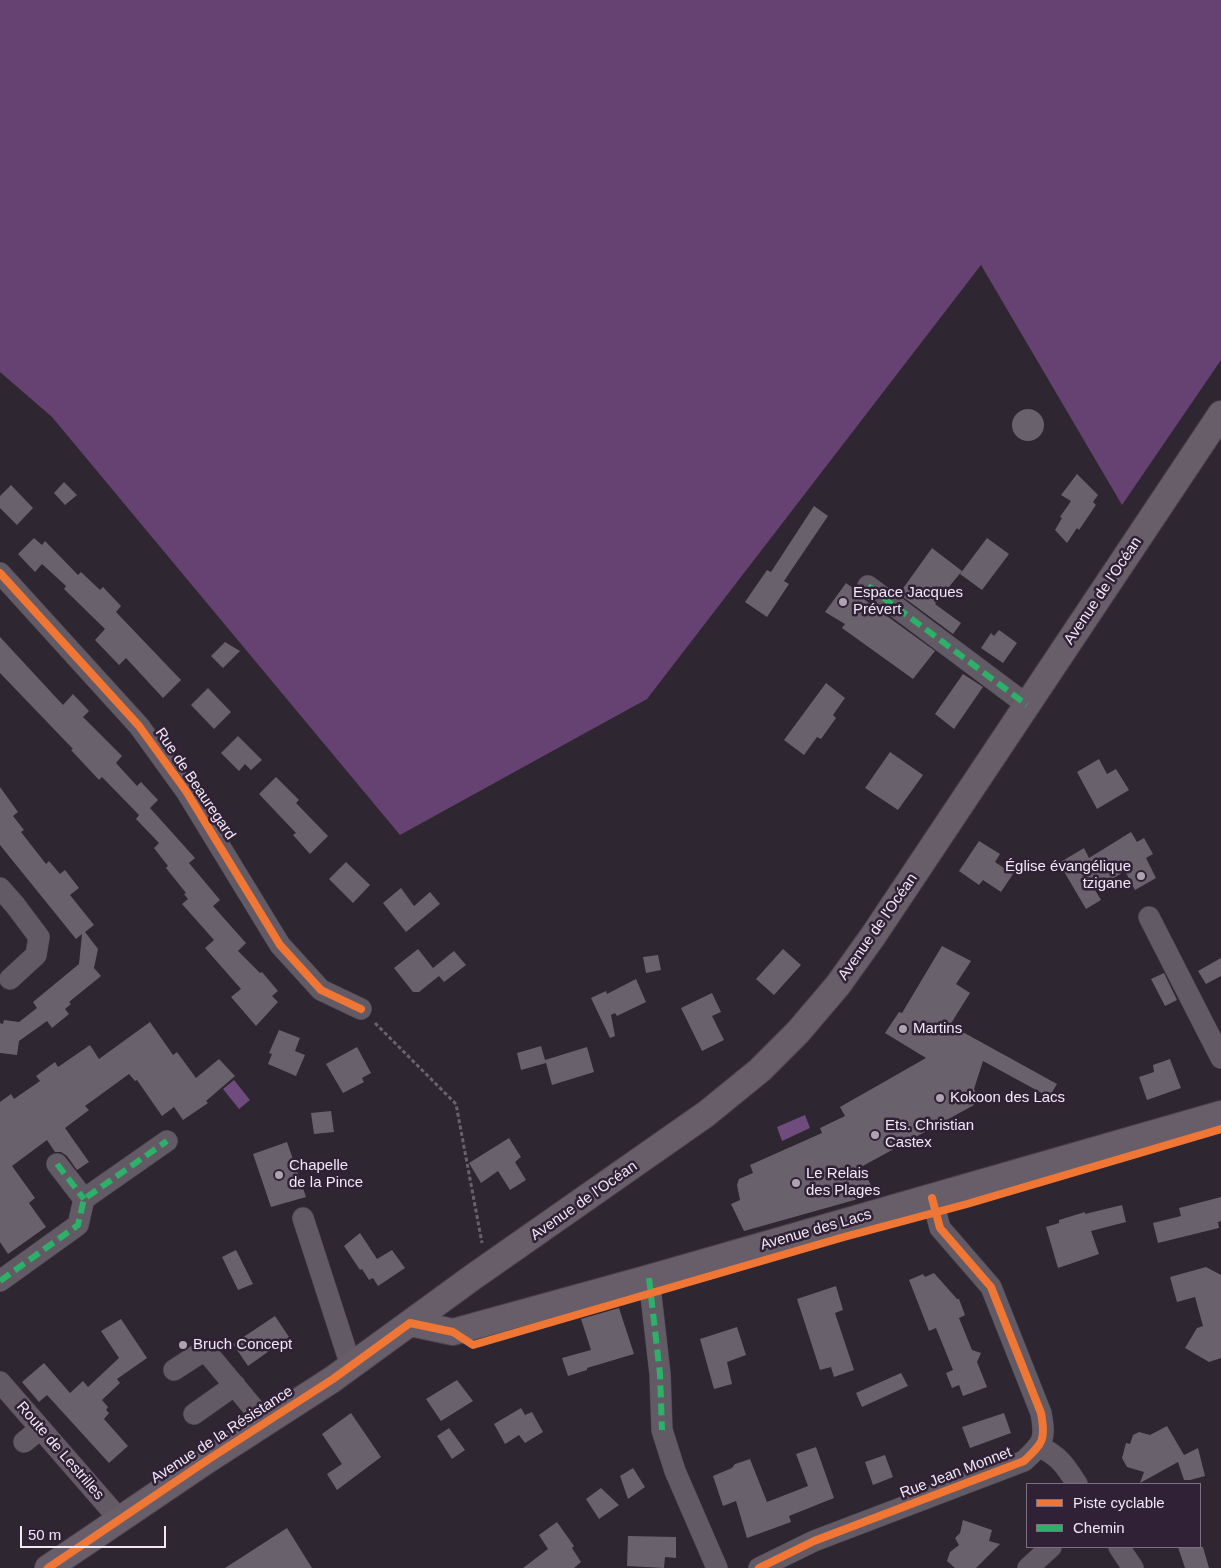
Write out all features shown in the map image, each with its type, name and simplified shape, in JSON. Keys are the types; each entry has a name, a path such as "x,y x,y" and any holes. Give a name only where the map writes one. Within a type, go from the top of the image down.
{"main road":[{"name":"Avenue de l'Océan","path":"410,1323 706,1114 760,1070 798,1032 838,985 873,936 1221,414"},
{"name":"Avenue des Lacs","path":"410,1323 452,1332 932,1198 1221,1114"},
{"name":"Avenue de la Résistance","path":"48,1568 351,1366 410,1323"}],"street":[{"name":"Rue de Beauregard","path":"0,573 139,726 186,791 280,945 321,990 361,1009"},
{"path":"868,586 1027,705"},
{"path":"0,888 39,937 36,955 10,979"},
{"path":"1149,917 1221,1058"},
{"path":"0,1281 78,1225 84,1199 167,1141"},
{"path":"57,1164 84,1199"},
{"path":"932,1198 940,1228 991,1287 1041,1413 1045,1433 1039,1446 1048,1450 1064,1463 1076,1483"},
{"path":"303,1218 351,1366"},
{"path":"648,1278 660,1374 662,1430 675,1471 717,1568"},
{"path":"174,1370 205,1350 265,1422"},
{"name":"Route de Lestrilles","path":"0,1382 120,1520"},
{"path":"194,1414 235,1385"},
{"path":"24,1442 40,1429"},
{"name":"Rue Jean Monnet","path":"759,1568 814,1541 1024,1462 1039,1446"},
{"path":"1028,1568 1050,1548"},
{"path":"1120,1548 1133,1568"}],"path":[{"path":"361,1009 456,1104 487,1268"}],"shaded area":[{"path":"0,0 1221,0 1221,360 1122,505 981,265 647,699 400,835 52,417 0,372"},
{"path":"234,1080 250,1100 239,1109 223,1089"},
{"path":"805,1115 810,1128 782,1141 777,1127"}],"building":[{"path":"1028,409 1040,413 1044,425 1040,437 1028,441 1016,437 1012,425 1016,413"},
{"path":"1077,474 1098,495 1093,502 1096,505 1079,530 1077,528 1067,543 1055,530 1062,518 1060,517 1071,501 1061,495"},
{"path":"64,482 77,495 65,505 54,493"},
{"path":"11,485 33,508 17,525 0,508 0,496"},
{"path":"814,506 828,516 784,581 789,584 767,617 745,602 767,570 771,572"},
{"path":"34,538 42,545 45,541 78,575 81,572 100,590 103,587 121,606 116,612 181,680 163,698 126,658 119,665 95,640 105,629 64,589 66,586 42,564 35,572 18,554"},
{"path":"987,538 1009,554 982,590 960,574"},
{"path":"932,548 962,571 935,604 961,623 953,634 899,594"},
{"path":"846,583 857,591 858,595 935,651 913,679 842,628 845,624 825,612"},
{"path":"999,630 1017,643 1003,663 981,648 991,633 994,636"},
{"path":"0,637 63,705 73,694 89,711 83,717 122,756 116,763 137,786 141,782 158,800 150,808 195,858 189,863 220,900 213,906 246,943 238,951 260,973 262,972 278,991 272,996 278,1002 256,1026 231,997 241,989 205,948 214,940 182,904 188,899 184,894 186,893 166,868 168,866 154,848 159,843 136,819 139,815 102,777 99,780 71,750 73,749 0,673"},
{"path":"225,642 240,651 223,668 211,656"},
{"path":"963,674 983,687 954,729 935,714"},
{"path":"826,683 845,698 833,715 836,718 821,739 817,737 804,755 784,740"},
{"path":"208,688 231,712 214,729 191,705"},
{"path":"238,736 262,760 251,770 245,764 239,771 221,753"},
{"path":"890,752 923,775 898,810 865,788"},
{"path":"1099,759 1107,774 1116,769 1129,790 1097,809 1077,772"},
{"path":"276,777 299,800 296,803 328,836 310,854 293,835 296,833 259,794"},
{"path":"0,787 18,812 13,816 24,830 21,832 46,864 49,861 60,874 65,870 79,888 70,895 94,925 85,932 98,949 94,968 101,976 69,1002 71,1004 65,1009 69,1014 52,1028 47,1021 19,1041 17,1055 0,1053 0,1023 3,1024 4,1020 19,1022 37,1008 33,1002 79,964 82,934 76,939 0,845"},
{"path":"1131,832 1137,842 1144,838 1153,854 1146,858 1156,878 1135,890 1125,871 1095,890 1101,900 1086,909 1059,863 1084,848 1089,858"},
{"path":"979,841 1000,854 995,862 1013,874 1001,892 983,880 979,885 959,871"},
{"path":"346,862 370,885 353,903 329,879"},
{"path":"401,888 414,906 430,892 440,904 406,932 383,903"},
{"path":"942,946 971,961 956,984 970,993 950,1025 1057,1084 1049,1097 983,1061 974,1089 977,1095 970,1098 974,1105 861,1167 876,1194 744,1231 731,1204 740,1200 737,1185 739,1179 753,1173 750,1165 822,1133 820,1128 845,1116 840,1107 926,1058 885,1033 899,1012 902,1013"},
{"path":"418,949 433,968 454,951 466,965 444,982 439,976 419,992 413,992 394,968"},
{"path":"783,949 801,965 774,995 756,979"},
{"path":"658,955 661,970 646,973 643,957"},
{"path":"1221,958 1221,976 1206,984 1198,971"},
{"path":"1164,973 1177,1000 1165,1006 1151,979"},
{"path":"636,979 646,1002 617,1016 615,1013 611,1015 615,1036 610,1038 591,998 606,991 607,994"},
{"path":"712,993 721,1012 712,1016 724,1040 702,1051 681,1008"},
{"path":"150,1022 173,1055 177,1052 196,1078 219,1059 235,1076 206,1101 208,1103 183,1120 174,1107 162,1116 137,1080 135,1081 129,1074 85,1106 89,1110 65,1128 89,1162 77,1170 67,1156 61,1152 55,1152 47,1140 12,1166 35,1198 29,1203 46,1227 8,1254 0,1242 0,1102 11,1094 14,1099 40,1081 36,1076 55,1062 58,1067 90,1045 99,1059"},
{"path":"279,1030 300,1038 295,1051 305,1055 296,1076 268,1064 272,1054 269,1053"},
{"path":"541,1046 545,1060 587,1047 594,1072 552,1085 546,1063 521,1070 517,1053"},
{"path":"357,1047 371,1073 362,1078 364,1082 343,1093 326,1064"},
{"path":"1170,1059 1181,1088 1147,1100 1139,1077 1154,1072 1153,1065"},
{"path":"331,1111 334,1132 314,1134 311,1113"},
{"path":"509,1138 521,1157 515,1162 526,1180 510,1190 498,1171 481,1183 469,1163"},
{"name":"Chapelle de la Pince","path":"287,1142 306,1197 271,1207 253,1154"},
{"path":"1221,1197 1221,1221 1218,1222 1219,1228 1158,1243 1153,1223 1181,1216 1179,1208"},
{"path":"1122,1205 1126,1222 1091,1231 1099,1254 1058,1268 1046,1227 1059,1223 1059,1220 1085,1212 1085,1214"},
{"path":"360,1233 377,1259 392,1250 405,1268 378,1286 373,1278 369,1280 344,1246"},
{"path":"236,1250 253,1284 238,1290 222,1257"},
{"path":"1206,1267 1221,1275 1221,1358 1209,1362 1185,1348 1197,1328 1203,1326 1195,1297 1177,1302 1170,1277"},
{"path":"934,1273 959,1299 965,1315 959,1318 972,1350 981,1353 977,1362 987,1387 963,1396 959,1385 952,1388 946,1373 953,1370 936,1328 929,1331 909,1280 923,1274 925,1277"},
{"path":"836,1286 843,1310 835,1313 854,1370 834,1377 831,1367 820,1370 797,1299"},
{"path":"619,1308 634,1354 587,1368 587,1370 568,1376 562,1358 591,1350 581,1319"},
{"path":"275,1316 289,1337 248,1366 233,1344"},
{"path":"121,1319 147,1358 117,1379 120,1383 102,1400 108,1407 106,1410 109,1413 104,1419 128,1446 109,1463 47,1395 39,1402 22,1382 44,1363 70,1393 83,1381 88,1387 119,1358 101,1331"},
{"path":"737,1327 746,1355 727,1362 732,1384 714,1389 700,1339"},
{"path":"901,1373 908,1386 862,1407 856,1393"},
{"path":"457,1380 473,1401 441,1421 426,1399"},
{"path":"521,1408 525,1415 532,1412 543,1432 525,1443 519,1435 505,1444 494,1424"},
{"path":"351,1413 381,1457 337,1490 327,1474 342,1464 322,1434"},
{"path":"1004,1413 1011,1433 970,1448 962,1427"},
{"path":"1167,1426 1184,1455 1198,1448 1205,1476 1184,1480 1178,1462 1140,1483 1144,1472 1127,1467 1122,1458 1126,1443 1130,1444 1133,1435 1139,1432 1150,1435"},
{"path":"449,1428 465,1450 452,1459 437,1436"},
{"path":"816,1447 834,1498 789,1516 791,1522 747,1538 736,1501 723,1506 713,1476 732,1468 735,1464 750,1459 767,1502 808,1486 796,1454"},
{"path":"885,1455 893,1477 873,1485 865,1462"},
{"path":"633,1468 645,1487 628,1499 620,1476"},
{"path":"601,1488 619,1505 599,1519 586,1499"},
{"path":"963,1520 992,1530 989,1541 1000,1544 976,1568 955,1568 947,1561 950,1552 959,1545 955,1538 960,1533"},
{"path":"557,1522 574,1546 572,1548 581,1562 574,1568 523,1568 548,1549 539,1535"},
{"path":"287,1528 312,1568 225,1568"},
{"path":"628,1536 676,1537 676,1558 665,1557 664,1568 627,1566"},
{"path":"1203,1547 1209,1568 1185,1568 1178,1548"}],"marked path":[{"path":"868,586 1027,705"},
{"path":"0,1281 78,1225 84,1199 167,1141"},
{"path":"57,1164 84,1199"},
{"path":"649,1278 660,1374 662,1430"}],"cycle path":[{"path":"0,573 139,726 186,791 280,945 321,990 361,1009"},
{"path":"48,1568 209,1459 333,1379 410,1323 453,1332 473,1345 844,1237 967,1204 1221,1129"},
{"path":"759,1568 814,1541 1024,1461 1042,1440 1041,1413 991,1287 940,1228 932,1198"}],"place":[{"name":"Espace Jacques Prévert","path":"843,602"},
{"name":"Église évangélique tzigane","path":"1141,876"},
{"name":"Martins","path":"903,1029"},
{"name":"Kokoon des Lacs","path":"940,1098"},
{"name":"Ets. Christian Castex","path":"875,1135"},
{"name":"Chapelle de la Pince","path":"279,1175"},
{"name":"Le Relais des Plages","path":"796,1183"},
{"name":"Bruch Concept","path":"183,1345"}]}
